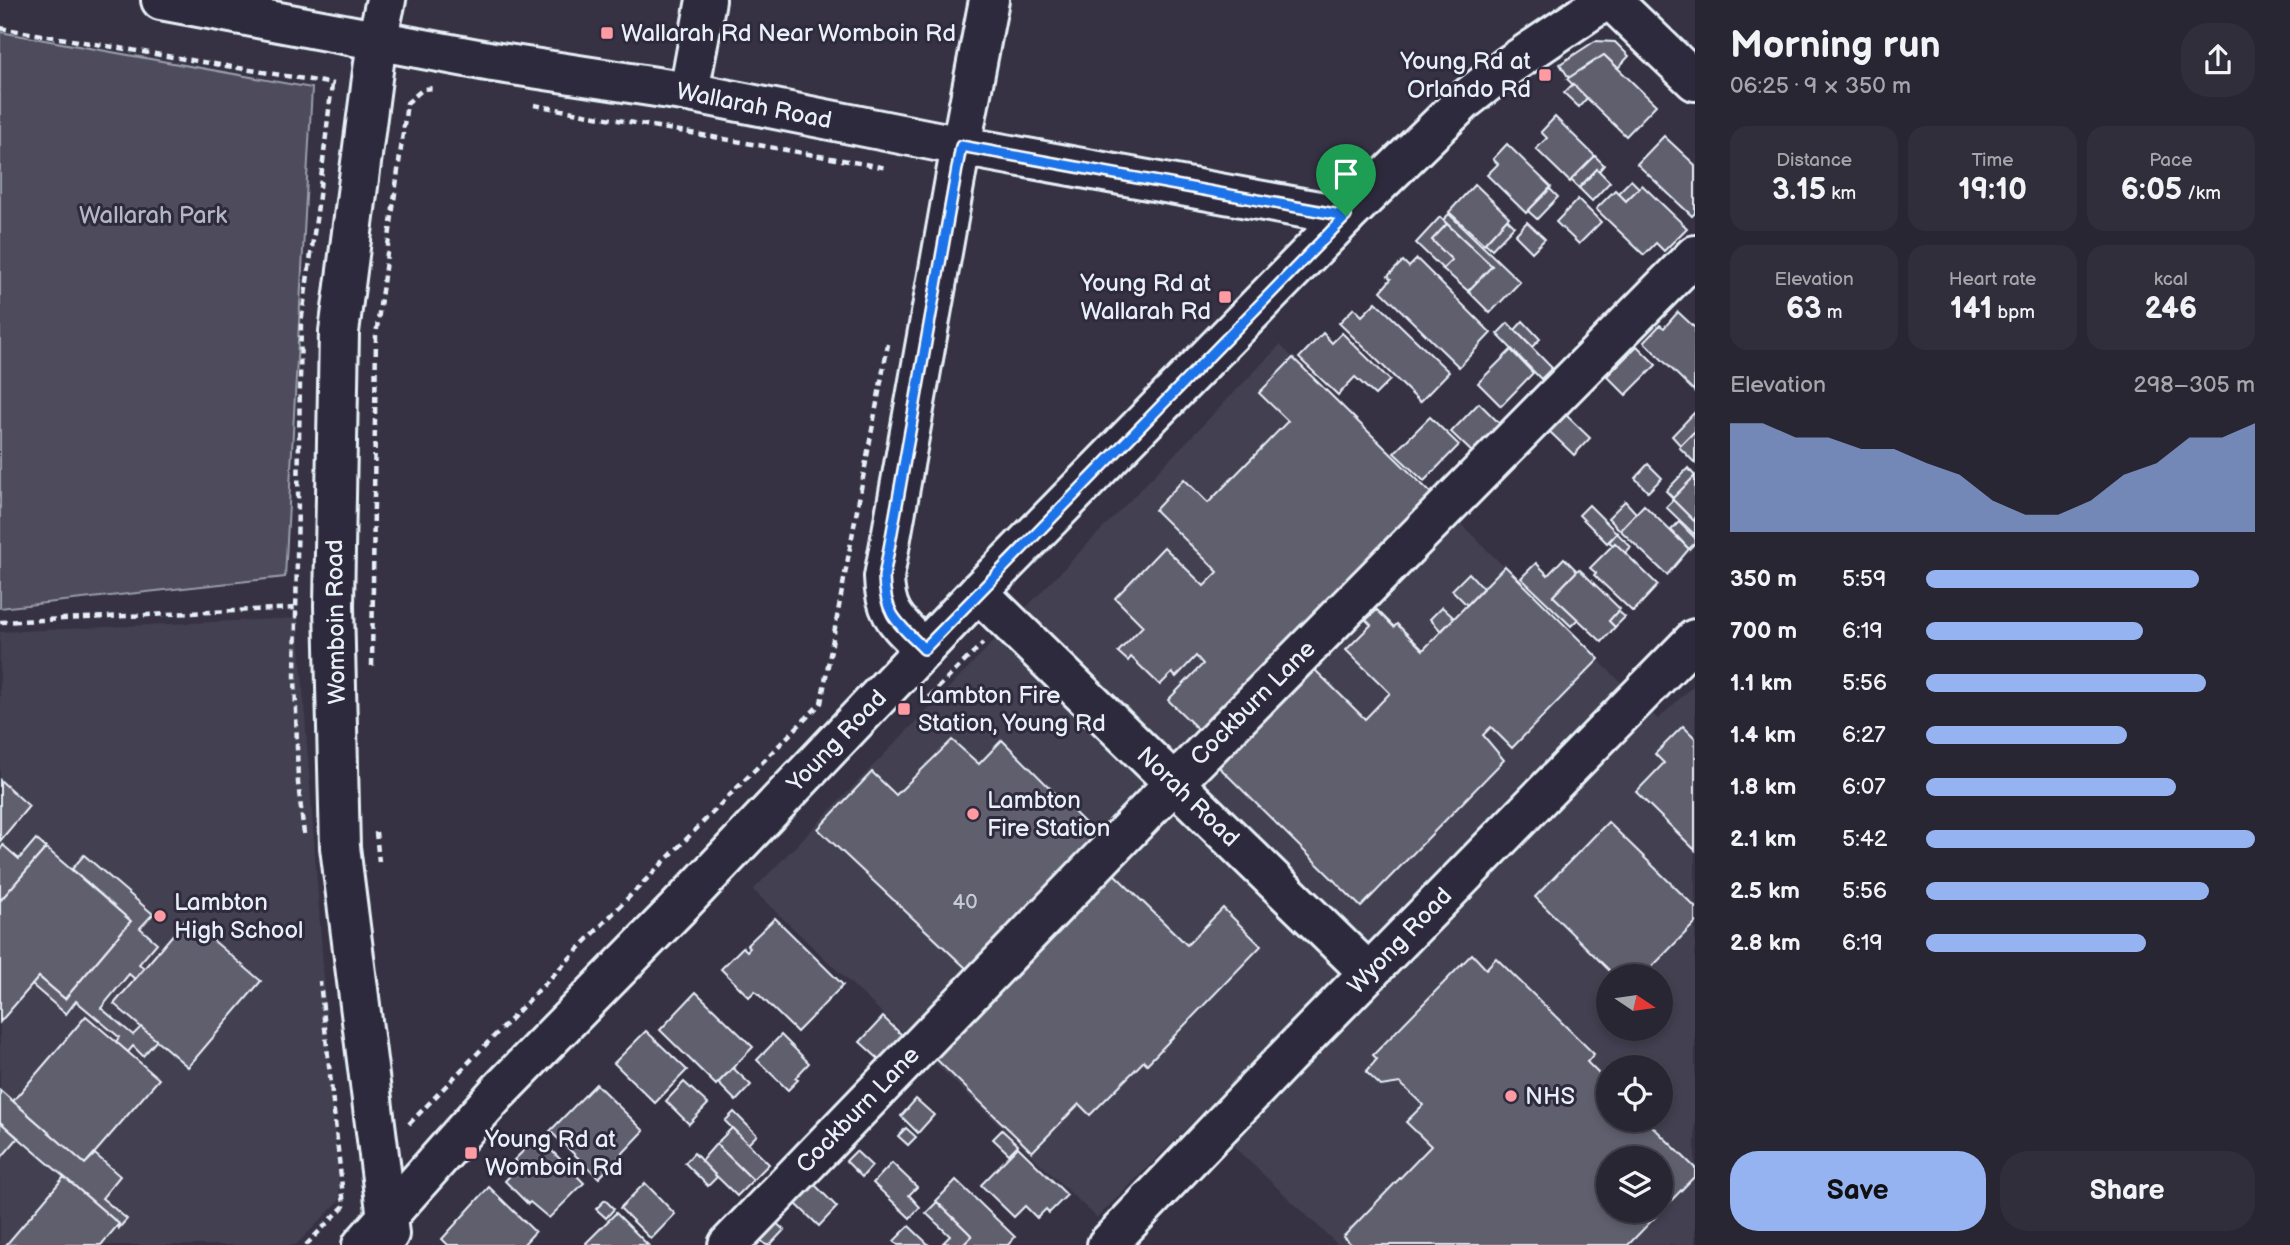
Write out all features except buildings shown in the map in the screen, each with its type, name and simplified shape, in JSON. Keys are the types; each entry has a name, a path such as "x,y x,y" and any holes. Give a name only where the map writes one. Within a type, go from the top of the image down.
{"street":[{"name":"Wallarah Road","path":"161,0 493,62 689,92 961,146 1346,216"},
{"name":"Womboin Road","path":"380,1236 340,847 334,607 339,332 377,40 386,0"},
{"path":"689,92 706,0"},
{"path":"924,649 895,619 885,599 884,577 989,0"},
{"path":"1608,0 1695,82"},
{"name":"Young Road","path":"380,1236 499,1091 978,592 1346,216 1465,100 1508,66 1608,0"},
{"name":"Cockburn Lane","path":"728,1245 1174,783 1695,255"},
{"name":"Norah Road","path":"978,592 1369,973"},
{"name":"Wyong Road","path":"1107,1245 1695,639"}],"path":[{"path":"0,28 332,85"},
{"path":"372,675 376,336 407,103 423,89 442,89"},
{"path":"523,103 890,169"},
{"path":"408,1112 409,1125 821,703 888,344"},
{"path":"0,622 334,607"},
{"path":"375,828 379,867"},
{"path":"306,1245 344,1206"}],"shaded area":[{"path":"1280,345 1658,719 1695,684 1695,1245 1338,1245 1200,1115 1097,1218 753,890"},
{"name":"Lambton High School","path":"298,618 340,1200 296,1245 0,1245 0,632"}],"green space":[{"name":"Wallarah Park","path":"0,32 312,88 285,577 0,608"}],"place":[{"name":"Wallarah Rd Near Womboin Rd","path":"607,33"},
{"name":"Young Rd at Orlando Rd","path":"1545,75"},
{"name":"Young Rd at Wallarah Rd","path":"1225,297"},
{"name":"Lambton Fire Station, Young Rd","path":"904,709"},
{"name":"Lambton Fire Station","path":"973,814"},
{"name":"Lambton High School","path":"160,916"},
{"name":"NHS","path":"1511,1096"},
{"name":"Young Rd at Womboin Rd","path":"471,1153"}],"route":[{"path":"961,146 1346,216 924,649 895,619 885,599 884,577 961,146"}]}
